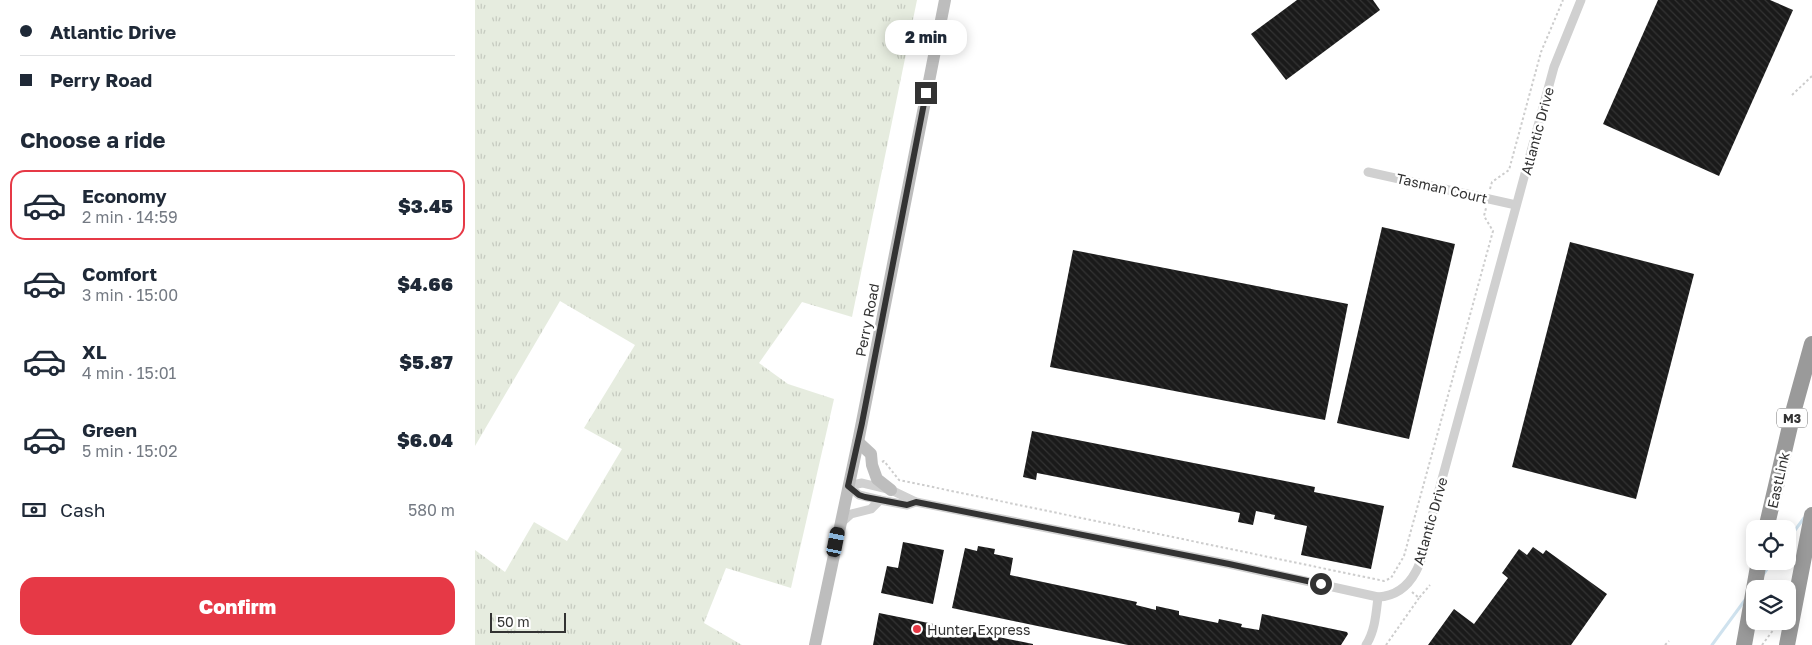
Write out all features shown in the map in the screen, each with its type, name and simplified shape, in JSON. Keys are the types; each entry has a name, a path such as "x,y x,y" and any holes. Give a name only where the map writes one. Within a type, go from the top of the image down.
{"highway":[{"name":"EastLink","path":"1769,520 1794,409 1812,344"},
{"path":"1787,645 1812,515"},
{"path":"1744,645 1757,570"}],"main road":[{"name":"Perry Road","path":"815,645 839,524 858,442 945,0"},
{"path":"858,442 871,454 872,466 877,479 891,490"}],"street":[{"name":"Atlantic Drive","path":"848,486 862,483 891,490 916,502 1229,564 1378,597 1395,594 1400,591 1419,567 1554,67 1581,0"},
{"name":"Tasman Court","path":"1368,172 1517,205"},
{"name":"Atlantic Drive","path":"848,486 859,495 880,500 907,505 916,502"},
{"path":"839,524 851,514 871,509 880,500"},
{"path":"1366,645 1371,637 1378,597"}],"path":[{"path":"872,466 884,461 899,480 1384,581 1391,578 1405,556 1493,231 1484,216 1491,182 1509,170 1541,52 1563,0"},
{"path":"1792,95 1812,76"},
{"path":"1386,645 1419,598"},
{"path":"1762,645 1773,630"},
{"path":"1665,645 1669,640"}],"green space":[{"path":"475,0 917,0 852,317 802,302 759,363 788,384 834,399 791,588 726,568 704,623 742,645 475,645 475,550 505,572 534,522 567,541 622,449 584,428 635,345 560,301 475,446"}],"building":[{"path":"1297,0 1373,0 1380,10 1286,80 1251,34"},
{"path":"1658,0 1770,0 1793,10 1719,176 1603,124"},
{"path":"1382,227 1455,244 1409,439 1337,423"},
{"path":"1570,242 1694,274 1636,499 1512,467"},
{"path":"1073,250 1348,304 1325,420 1050,367"},
{"path":"1032,431 1315,487 1314,492 1384,506 1371,569 1301,555 1307,526 1274,519 1275,515 1256,511 1253,525 1238,522 1240,513 1037,473 1036,480 1023,477"},
{"path":"903,542 944,550 933,604 881,593 887,566 898,568"},
{"path":"978,546 995,549 994,554 1013,558 1010,575 1137,602 1136,605 1156,610 1156,606 1179,611 1179,615 1218,623 1219,619 1242,624 1241,627 1259,630 1262,614 1347,632 1348,634 1341,645 1128,645 952,608 965,548 977,551"},
{"path":"1533,547 1543,554 1546,550 1607,594 1571,645 1428,645 1454,609 1474,624 1508,578 1502,573 1519,549 1527,555"},
{"name":"Hunter Express","path":"879,613 1033,644 1033,645 873,645"}],"waterway":[{"path":"1796,529 1804,518"},
{"path":"1763,575 1767,570"},
{"path":"1712,645 1745,600"}],"place":[{"name":"Hunter Express","path":"917,629"}],"route":[{"path":"926,93 848,486 859,495 880,500 907,505 916,502 1321,584"}]}
